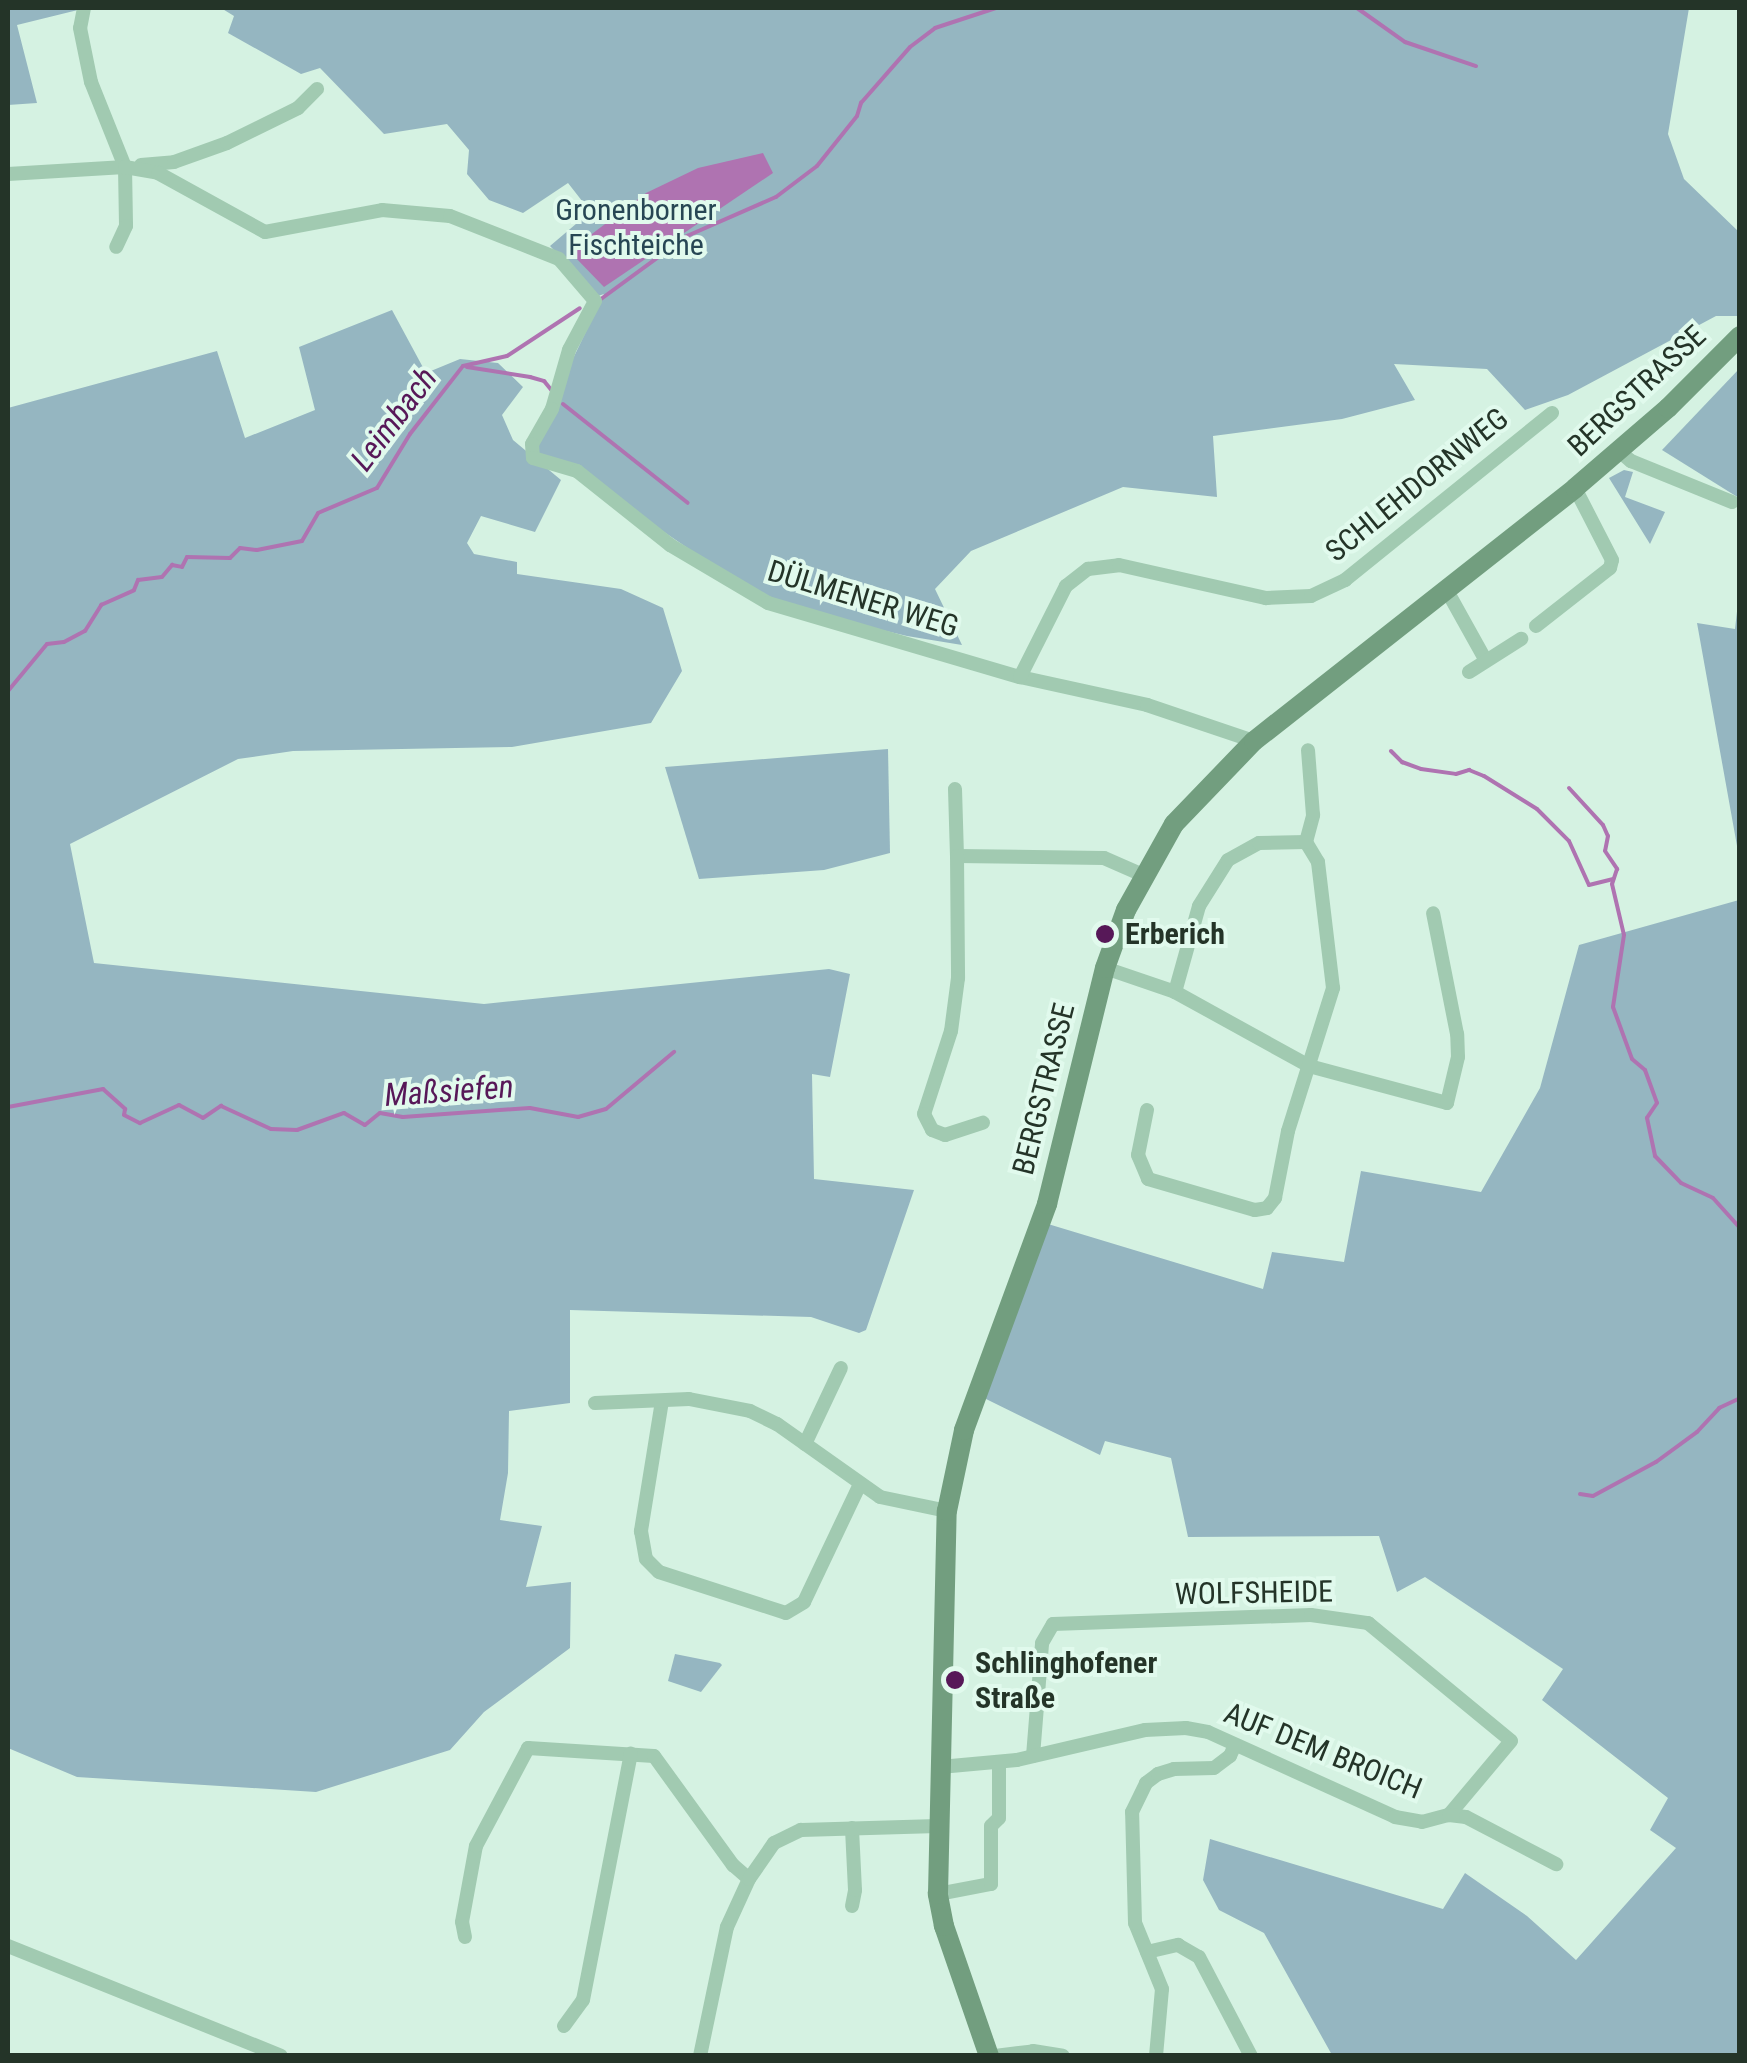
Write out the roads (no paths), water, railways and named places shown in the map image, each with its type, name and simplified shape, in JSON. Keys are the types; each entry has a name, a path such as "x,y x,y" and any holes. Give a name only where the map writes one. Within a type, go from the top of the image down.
{"street":[{"path":"84,8 80,28 91,82 125,167 126,226 116,247"},
{"path":"8,174 174,162 227,143 298,108 317,89"},
{"name":"DÜLMENER WEG","path":"125,167 158,173 265,232 382,210 450,216 560,260 593,304 569,350 552,409 532,444 532,458 577,471 670,545 768,603 1020,676 1146,705 1254,741"},
{"name":"BERGSTRASSE","path":"992,2056 944,1926 938,1894 947,1511 964,1430 1047,1204 1105,968 1142,874 1174,824 1254,741 1576,488 1740,336"},
{"name":"SCHLEHDORNWEG","path":"1020,676 1066,586 1088,570 1120,565 1266,598 1311,596 1345,580 1552,413"},
{"path":"1620,451 1631,460 1732,502"},
{"name":"BERGSTRASSE","path":"1536,626 1610,568 1612,560 1576,488"},
{"path":"1446,589 1486,661"},
{"path":"1469,672 1521,639"},
{"path":"1147,1110 1138,1155 1148,1179 1238,1207 1267,1208 1275,1198 1288,1132 1333,988 1318,862 1306,842 1313,815 1308,750"},
{"path":"955,789 958,978 951,1030 924,1114 932,1130 945,1135 983,1123"},
{"path":"1175,992 1199,906 1228,860 1259,843 1306,842"},
{"path":"957,856 1104,858 1142,874"},
{"path":"1105,968 1175,992 1309,1066 1447,1103 1458,1057 1457,1034 1433,913"},
{"path":"806,1444 841,1368"},
{"path":"662,1400 641,1531 646,1559 659,1572 775,1612 796,1609 804,1602 860,1484"},
{"path":"596,1403 716,1402 750,1411 806,1444 860,1484 900,1503 947,1511"},
{"name":"WOLFSHEIDE","path":"1033,1756 1042,1643 1053,1624 1293,1615 1368,1622 1511,1741 1448,1815"},
{"name":"AUF DEM BROICH","path":"940,1767 999,1762 1170,1727 1208,1732 1396,1817 1429,1822 1448,1815 1466,1817 1556,1864"},
{"path":"1156,2056 1162,1989 1135,1923 1131,1823 1137,1797 1158,1774 1223,1764 1235,1745"},
{"path":"465,1937 462,1922 476,1846 528,1748 654,1756 733,1866 749,1878"},
{"path":"564,2026 584,2000 631,1754"},
{"path":"938,1894 991,1884 991,1826 999,1818 999,1762"},
{"path":"700,2056 717,1963 749,1878 781,1840 801,1830 938,1826"},
{"path":"852,1828 856,1890 852,1906"},
{"path":"1147,1952 1178,1945 1198,1957 1251,2056"},
{"path":"8,1946 281,2056"},
{"path":"992,2056 1033,2051 1063,2056"}],"waterway":[{"name":"Leimbach","path":"601,299 687,236 776,197 817,166 857,116 861,103 910,47 935,28 996,8"},
{"path":"1357,8 1405,42 1476,66"},
{"name":"Leimbach","path":"8,691 47,644 64,642 85,631 101,605 134,590 138,580 162,577 172,565 182,567 187,557 230,558 240,548 257,550 302,541 318,513 377,488 410,434 463,366 507,356 580,308"},
{"path":"467,367 530,377 544,381 552,391"},
{"path":"563,404 688,503"},
{"path":"1391,751 1402,762 1421,769 1456,774 1469,770 1484,776 1537,809 1569,841 1589,885 1613,879"},
{"path":"1569,788 1603,825 1608,836 1605,851 1617,869 1612,884 1624,935 1613,1007 1632,1059 1645,1070 1657,1103 1647,1118 1655,1156 1681,1183 1713,1198 1740,1228"},
{"name":"Maßsiefen","path":"8,1107 103,1089 125,1109 124,1115 140,1123 179,1105 203,1118 221,1106 271,1129 297,1130 344,1113 365,1125 380,1113 403,1117 530,1108 578,1117 606,1109 674,1052"},
{"path":"1580,1494 1593,1496 1656,1462 1697,1432 1719,1408 1740,1398"}],"place":[{"name":"Erberich","path":"1105,934"},
{"name":"Schlinghofener Straße","path":"955,1680"}],"park label":[{"name":"Gronenborner Fischteiche","path":"636,227"}]}
